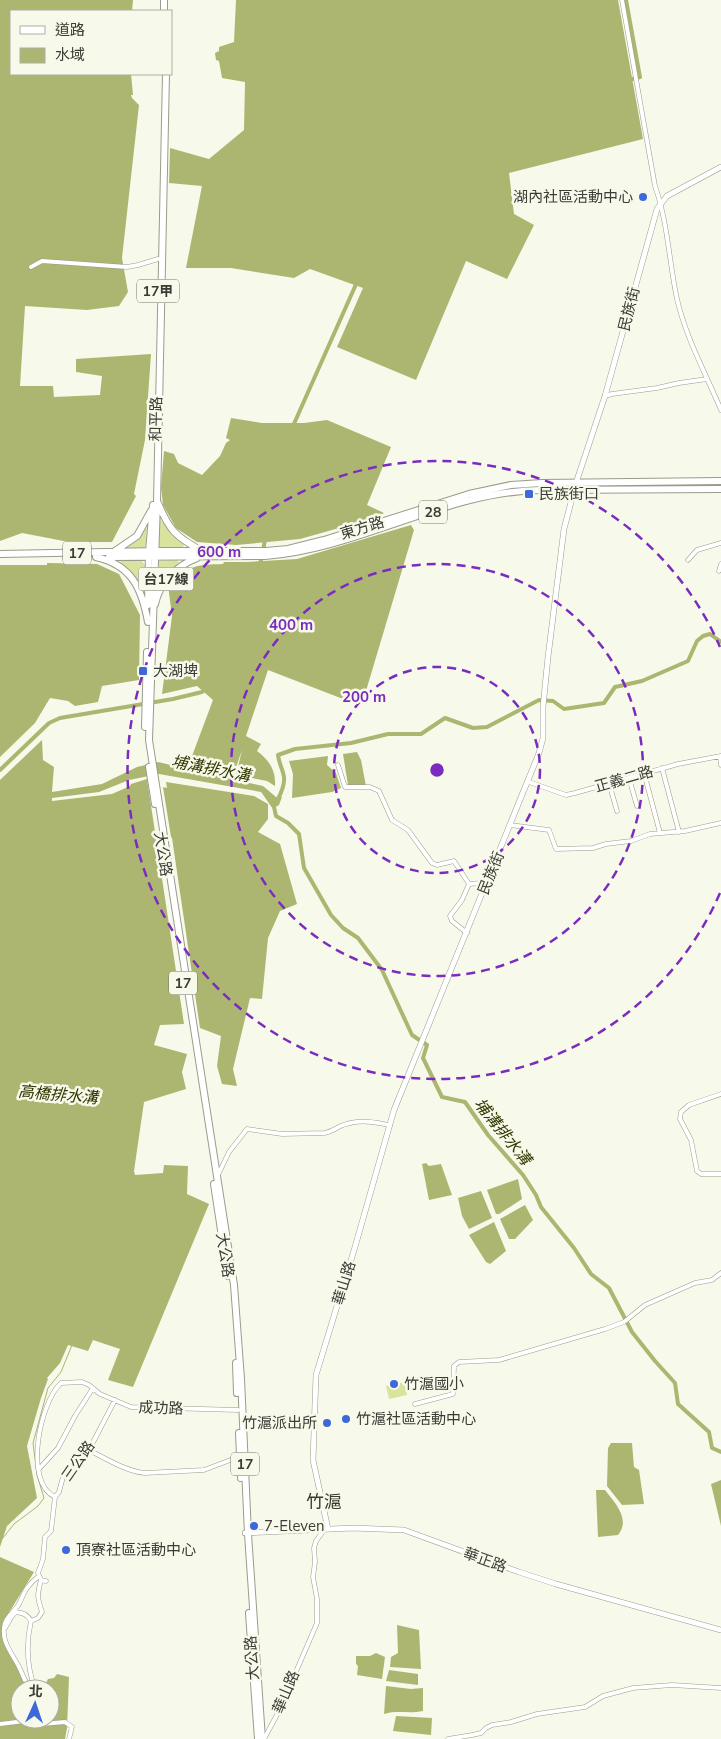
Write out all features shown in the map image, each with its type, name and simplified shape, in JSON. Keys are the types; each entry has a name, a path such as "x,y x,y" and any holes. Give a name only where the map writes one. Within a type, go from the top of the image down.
{"main road":[{"name":"和平路","path":"155,505 158,259 164,75"},
{"name":"和平路","path":"153,775 147,702 155,505 164,75"},
{"name":"東方路","path":"204,554 288,549 324,540 469,494 511,485 576,482 721,481"},
{"name":"東方路","path":"0,556 111,553 265,556 288,554 328,545 489,496 524,490 721,489"},
{"path":"111,553 137,536 155,505 172,532 204,554"},
{"name":"東方路","path":"0,556 96,557 152,554"},
{"name":"台17線","path":"150,622 161,586 170,574 182,564 204,554"},
{"name":"台17線","path":"96,557 106,559 118,565 134,581 141,592 150,622"},
{"name":"大公路","path":"153,775 236,1309 242,1456"},
{"name":"大公路","path":"193,1033 217,1178 231,1295 258,1739"},
{"name":"大公路","path":"247,1534 263,1739"}],"street":[{"path":"622,0 677,299 684,324 721,410"},
{"path":"660,202 666,196 721,167"},
{"name":"民族街","path":"421,1042 529,782 543,738 543,707 564,529 576,482 606,396 644,252 656,209 660,202"},
{"path":"31,267 42,261 127,267 158,259"},
{"path":"606,396 708,379"},
{"path":"688,560 697,550 721,544"},
{"path":"719,571 721,564"},
{"path":"721,756 721,765"},
{"name":"正義二路","path":"529,782 566,795 662,768 721,756"},
{"path":"338,765 345,787 370,787 379,791 392,820 408,830 432,863 437,865 454,861 469,884"},
{"path":"662,768 679,832"},
{"path":"644,773 660,833"},
{"path":"629,778 637,806"},
{"path":"609,783 616,811"},
{"path":"510,825 550,830 556,849 561,850 593,848 660,833 679,832 721,823"},
{"path":"469,884 481,883 486,885"},
{"path":"467,933 452,921 450,916 462,900 469,884"},
{"name":"華山路","path":"263,1739 279,1711 317,1623 317,1599 313,1577 314,1548 316,1541 326,1530 313,1460 316,1375 390,1125 421,1042"},
{"path":"721,1094 686,1106 680,1116 690,1140 697,1171 701,1174 721,1174"},
{"path":"217,1178 229,1152 247,1129 282,1134 324,1133 362,1120 390,1125"},
{"path":"415,1404 453,1394 454,1366 459,1362 499,1360 605,1329 624,1322 645,1305 695,1283 712,1280 721,1273"},
{"name":"成功路","path":"39,1469 37,1449 40,1429 51,1394 61,1383 79,1381 89,1385 100,1394 131,1407 238,1410"},
{"path":"55,1497 49,1494 44,1487 39,1469 58,1448 93,1388"},
{"name":"三公路","path":"32,1679 28,1645 31,1621 38,1618 42,1612 37,1592 42,1579 38,1573 43,1558 45,1537 51,1531 55,1497 59,1492 63,1478 89,1450 115,1400"},
{"path":"89,1450 103,1458 140,1473 204,1470 242,1456"},
{"name":"華正路","path":"247,1534 372,1528 404,1530 528,1575 721,1630"},
{"path":"25,1679 8,1650 3,1632 5,1622 16,1609 26,1588 42,1579"},
{"path":"3,1632 16,1612 28,1616 31,1621"},
{"path":"448,1739 481,1733 492,1725 511,1722 537,1714 586,1707 603,1696 633,1688 672,1685 721,1688"},
{"path":"60,1722 68,1723 72,1727 69,1739"}],"shaded area":[{"path":"158,518 171,534 184,544 183,548 156,547"},
{"path":"145,527 147,529 145,550 128,550 127,548"},
{"path":"177,560 178,565 165,575 158,586 155,586 156,561"},
{"path":"121,561 142,561 145,565 144,588 140,588 120,563"},
{"path":"405,1382 407,1395 389,1399 386,1386"}],"water":[{"path":"0,0 133,0 132,10 10,10 10,75 131,75 133,95 131,95 139,105 122,258 128,292 119,306 87,310 25,306 20,386 53,386 54,397 100,395 102,376 76,372 76,359 151,354 145,440 134,494 136,496 112,542 69,542 22,533 0,541"},
{"path":"236,0 618,0 643,139 509,173 514,214 534,225 507,279 466,261 416,380 337,347 363,288 310,269 294,278 231,268 186,268 202,186 169,183 170,148 209,159 244,130 245,82 222,78 219,61 216,60 215,53 219,51 219,47 234,42"},
{"path":"231,418 262,423 304,423 327,420 391,447 367,505 384,513 371,519 300,539 236,545 197,542 176,528 163,505 161,487 164,451 174,454 178,463 202,475 220,456 226,443 230,440 226,438"},
{"path":"411,525 414,530 363,701 356,704 268,670 246,736 261,744 257,751 271,766 275,786 267,781 236,775 242,750 234,773 230,775 210,773 212,769 207,768 206,771 190,765 213,700 197,686 162,694 172,616 168,585 181,573 193,567 223,564 224,562 297,559"},
{"path":"47,563 97,564 119,574 140,615 139,680 102,686 98,702 75,706 68,701 50,698 35,723 0,757 0,565 47,565"},
{"name":"高橋排水溝","path":"42,740 43,760 54,767 52,792 102,784 137,767 158,762 263,786 276,797 282,797 279,805 274,808 270,798 261,792 159,774 129,780 99,792 52,798 52,801 112,794 131,784 147,779 184,1024 160,1025 154,1045 187,1054 182,1072 186,1089 144,1102 134,1171 135,1175 163,1173 164,1165 188,1166 187,1194 209,1204 133,1387 108,1380 120,1349 93,1340 88,1351 68,1345 60,1363 47,1378 27,1446 37,1498 7,1526 0,1547 0,780"},
{"path":"357,752 361,760 366,786 348,785 343,754"},
{"path":"328,756 327,765 336,773 341,788 332,792 292,798 293,774 289,761"},
{"path":"166,782 254,796 268,804 268,819 258,832 280,844 297,904 280,911 268,938 262,999 250,998 233,1069 237,1086 222,1084 217,1066 221,1036 200,1028 163,787 167,788"},
{"path":"426,1163 429,1166 441,1164 452,1195 429,1200 422,1164"},
{"path":"518,1179 522,1199 496,1214 487,1190"},
{"path":"481,1191 492,1218 469,1229 462,1216 458,1198"},
{"path":"525,1205 533,1220 515,1239 509,1239 500,1219"},
{"path":"494,1222 506,1251 490,1264 486,1262 469,1235"},
{"path":"611,1443 632,1443 634,1467 639,1470 644,1504 622,1505 607,1486 608,1448"},
{"path":"721,1480 721,1526 711,1484"},
{"path":"596,1490 605,1490 620,1511 623,1523 618,1535 598,1537"},
{"path":"0,1557 34,1572 2,1624 3,1640 27,1679 10,1679 10,1729 60,1729 60,1679 48,1679 54,1678 57,1674 69,1677 65,1739 0,1739"},
{"path":"397,1625 419,1630 421,1669 390,1667 391,1657 398,1653"},
{"path":"376,1653 385,1657 382,1679 357,1675 356,1656 370,1656"},
{"path":"389,1670 418,1674 418,1685 386,1681"},
{"path":"386,1686 411,1689 423,1688 423,1711 384,1714"},
{"path":"396,1716 432,1718 431,1735 393,1731"}],"waterway":[{"path":"626,0 640,77 628,80"},
{"path":"293,426 357,282"},
{"path":"260,565 265,540"},
{"path":"277,801 284,781 278,755 295,749 351,743 388,734 421,734 445,718 473,728 487,727 539,700 553,701 564,709 604,703 615,687 642,681 688,661 697,641 703,636 710,634 721,642"},
{"path":"0,770 49,723 60,718 173,699 202,692 207,688"},
{"name":"埔溝排水溝","path":"263,791 274,807 276,816 288,823 299,834 304,868 331,915 343,928 358,938 382,970 412,1035 427,1045 423,1058 442,1097 465,1102 488,1135 523,1175 536,1195 541,1207 574,1248 591,1274 609,1288 632,1332 675,1383 678,1404 709,1432 712,1448 721,1452"},
{"path":"3,1538 14,1524 38,1506 44,1498 37,1475 33,1443 48,1388 61,1372 72,1345"}],"place":[{"name":"湖內社區活動中心","path":"643,197"},
{"name":"民族街口","path":"529,494"},
{"name":"大湖埤","path":"143,671"},
{"name":"竹滬國小","path":"394,1384"},
{"name":"竹滬社區活動中心","path":"346,1419"},
{"name":"竹滬派出所","path":"327,1423"},
{"name":"7-Eleven","path":"254,1526"},
{"name":"頂寮社區活動中心","path":"66,1550"}],"district":[{"name":"竹滬","path":"324,1502"}]}
